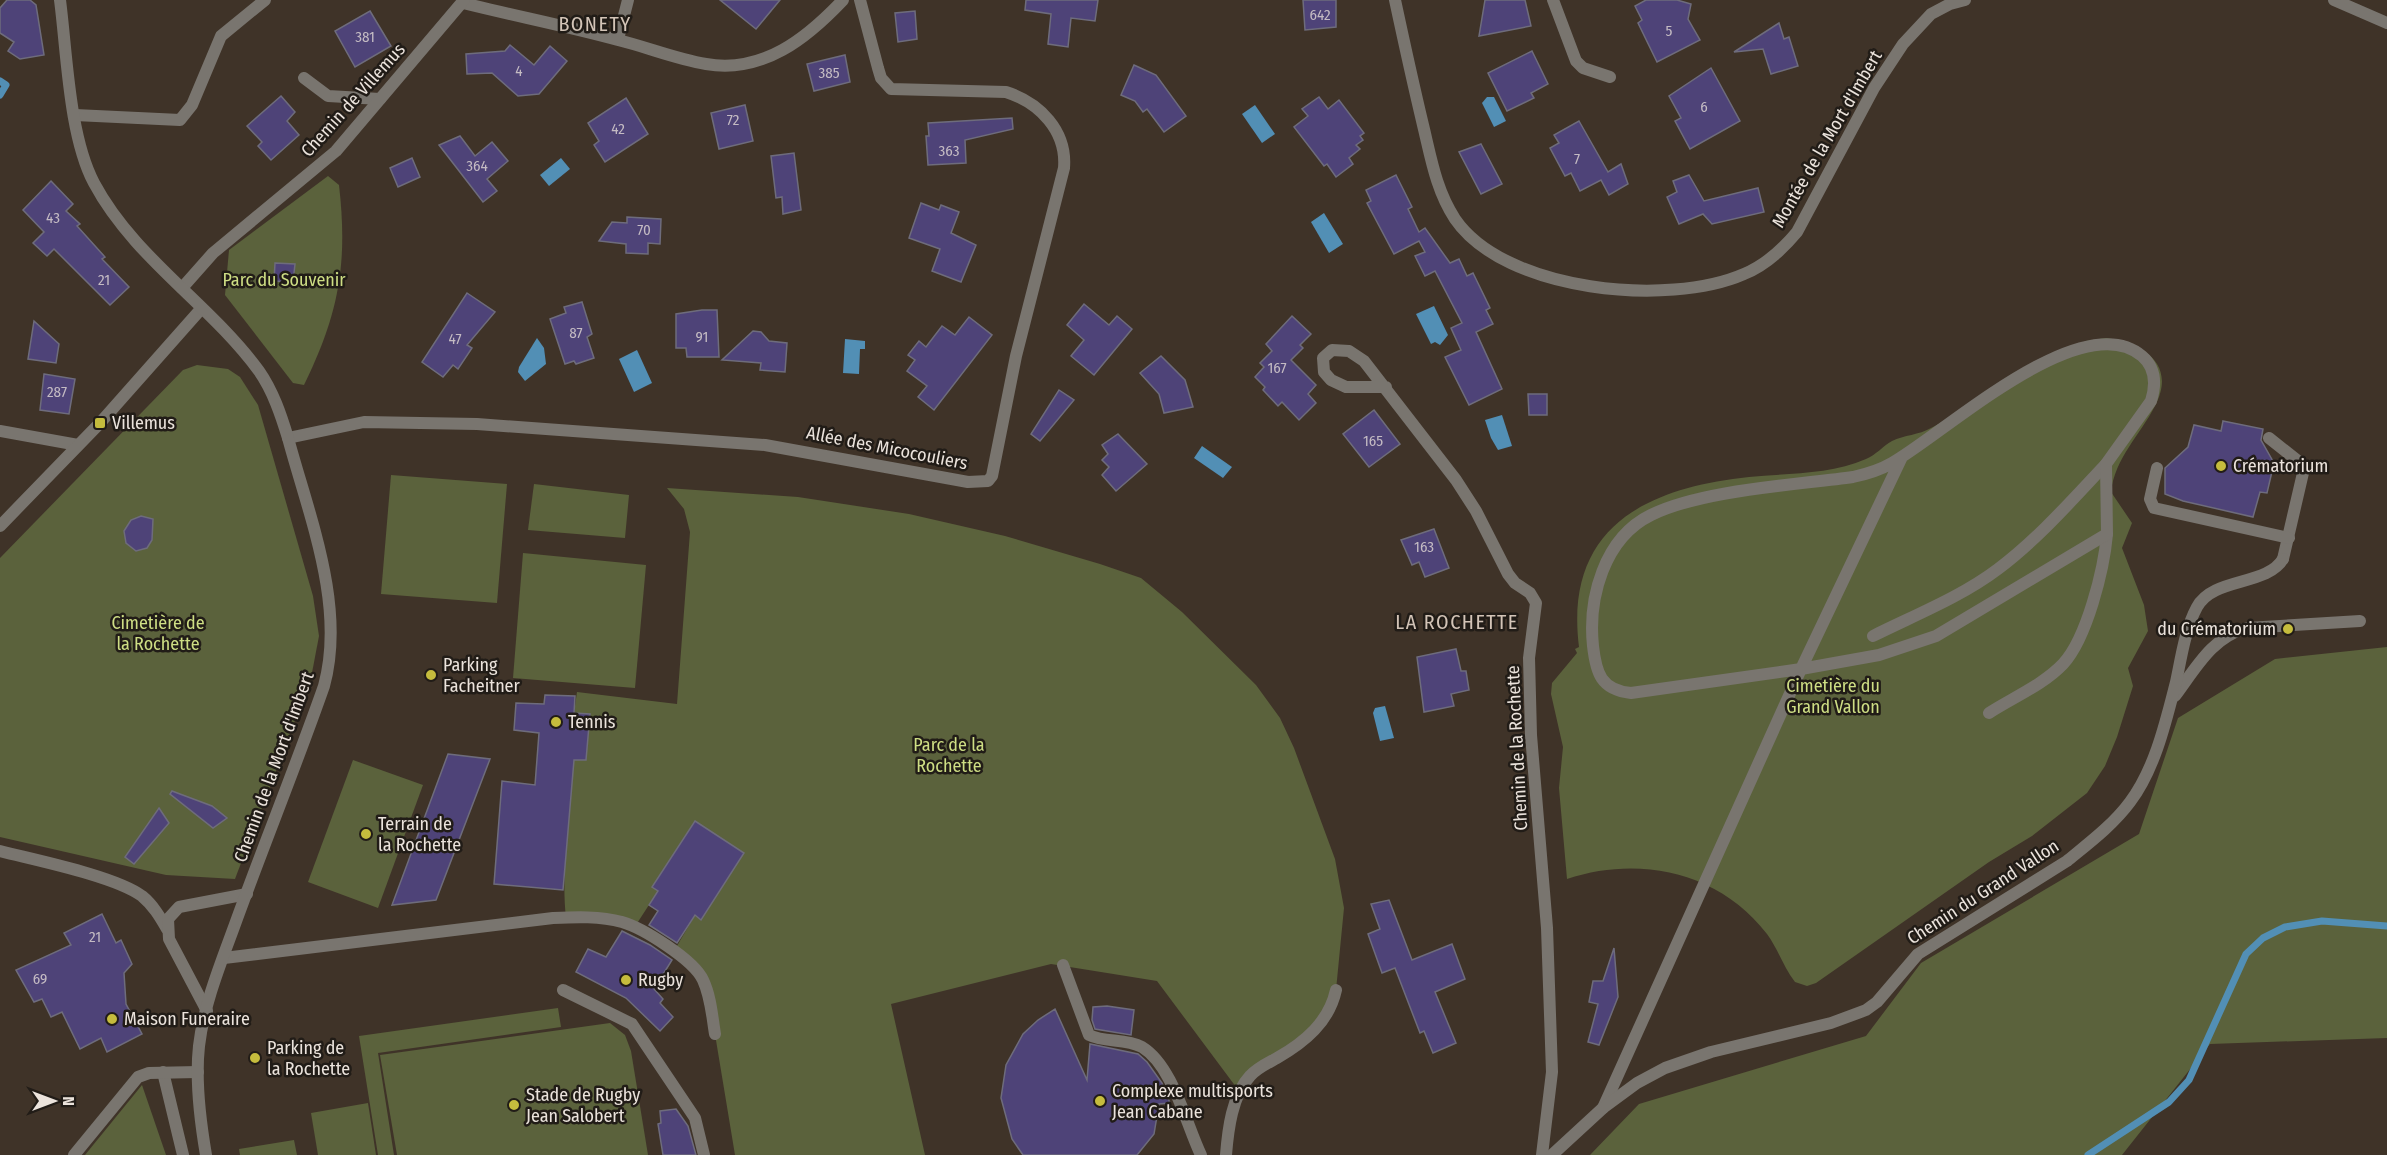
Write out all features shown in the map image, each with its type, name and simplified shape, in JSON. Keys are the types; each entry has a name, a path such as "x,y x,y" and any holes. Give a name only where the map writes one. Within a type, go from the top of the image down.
{"street":[{"path":"0,526 167,350 201,309 132,237 101,196 84,161 75,115 60,0"},
{"path":"75,115 180,120 192,105 221,36 265,0"},
{"path":"618,39 628,0"},
{"path":"464,1 618,39 708,65 754,62 798,43 818,27 843,0"},
{"name":"Allée des Micocouliers","path":"288,438 364,422 477,424 765,445 968,482 988,481 992,476 1016,356 1064,168 1063,142 1056,127 1045,116 1021,99 1006,92 891,89 881,78 860,0"},
{"name":"Montée de la Mort d'Imbert","path":"1395,0 1437,183 1448,206 1467,233 1494,253 1550,276 1603,288 1638,290 1723,282 1747,273 1784,248 1806,215 1874,88 1903,44 1942,4 1965,0"},
{"path":"1553,0 1576,61 1583,68 1610,77"},
{"path":"2334,0 2387,23"},
{"name":"Chemin de Villemus","path":"182,288 213,253 325,162 464,1"},
{"path":"304,78 328,96 380,99"},
{"name":"Chemin de la Mort d'Imbert","path":"201,309 259,371 275,399 288,438 331,609 331,652 320,696 246,894 207,1011 199,1046 198,1072 201,1123 206,1155"},
{"path":"1873,636 1965,590 1998,570 2042,531 2106,464 2151,401 2155,381 2153,371 2141,355 2125,346 2109,342 2087,345 2049,359 1949,423 1902,457 1884,467 1861,475 1736,493 1661,511 1633,527 1621,539 1604,567 1595,594 1592,637 1598,675 1608,687 1631,693 1801,669 1879,655 1936,636 2107,534"},
{"name":"Chemin de la Rochette","path":"1386,387 1341,386 1324,372 1323,358 1332,350 1355,354 1386,387 1456,480 1476,511 1508,574 1515,583 1530,593 1536,603 1529,658 1531,735 1547,928 1552,1072 1542,1155"},
{"path":"0,431 78,445"},
{"path":"2157,468 2150,499 2154,508 2289,538 2302,468 2269,438"},
{"path":"1602,1108 1801,669 1902,457"},
{"path":"1989,713 2057,670 2069,657 2099,582 2107,534 2106,464"},
{"name":"Chemin du Grand Vallon","path":"1552,1155 1602,1108 1652,1075 1692,1058 1831,1023 1872,1006 1918,954 2067,861 2113,822 2129,804 2143,780 2171,701 2191,623 2201,602 2219,589 2274,569 2283,560 2289,538"},
{"path":"2171,701 2214,645 2231,633 2247,628 2360,621"},
{"path":"0,852 100,878 130,889 148,901 167,929 172,946 207,1011"},
{"path":"167,929 170,916 179,907 246,894"},
{"path":"224,958 553,918 605,919 625,923 689,962 702,979 709,998 715,1034"},
{"path":"1063,965 1089,1035 1134,1044 1156,1060 1172,1086 1201,1155"},
{"path":"563,990 632,1024 695,1118 704,1155"},
{"path":"1227,1155 1235,1104 1244,1083 1256,1071 1289,1051 1314,1031 1328,1014 1336,990"},
{"path":"163,1072 183,1155"},
{"path":"74,1155 134,1080 146,1073 198,1072"}],"green space":[{"name":"Parc du Souvenir","path":"328,176 339,185 342,213 341,264 338,288 326,334 304,385 293,383 225,295 229,250"},
{"name":"Cimetière du Grand Vallon","path":"2106,338 2144,351 2159,367 2162,378 2161,391 2155,406 2117,468 2111,492 2132,523 2122,548 2144,605 2148,631 2128,668 2133,686 2117,737 2105,766 2087,793 2032,836 1989,862 1816,983 1807,986 1795,982 1767,934 1748,913 1726,896 1702,883 1676,874 1622,869 1595,872 1567,879 1559,788 1563,747 1551,694 1552,683 1577,653 1575,649 1579,647 1578,606 1585,572 1599,544 1619,522 1646,504 1676,491 1749,477 1823,471 1866,459 1892,441 1931,428 2086,341"},
{"name":"Cimetière de la Rochette","path":"197,365 228,369 240,377 258,405 313,596 319,636 311,678 235,879 166,875 0,837 0,558 183,370"},
{"path":"391,475 507,484 497,603 381,594"},
{"path":"534,484 629,495 625,538 528,530"},
{"name":"Parc de la Rochette","path":"667,488 798,497 909,514 1005,536 1141,578 1182,612 1256,685 1280,718 1294,748 1335,859 1344,908 1336,990 1327,1014 1239,1091 1157,981 1051,964 891,1004 925,1155 735,1155 709,998 702,979 674,951 695,915 701,919 744,853 695,821 652,887 658,891 634,928 566,918 565,878 570,759 586,760 590,714 574,713 577,692 677,704 690,532 684,509"},
{"path":"523,553 646,565 635,688 513,678"},
{"path":"2387,647 2387,1038 2210,1044 2122,1155 1590,1155 1639,1104 1866,1036 1921,963 2139,834 2178,718 2275,659"},
{"name":"Terrain de la Rochette","path":"353,760 423,785 378,908 308,882"},
{"path":"558,1008 561,1027 378,1053 394,1155 378,1155 359,1036"},
{"name":"Stade de Rugby Jean Salobert","path":"610,1023 625,1035 631,1051 648,1155 397,1155 380,1055"},
{"path":"142,1085 166,1155 85,1155"},
{"path":"368,1103 376,1155 318,1155 311,1113"},
{"path":"294,1140 297,1155 240,1155 239,1149"}],"water":[{"path":"1487,97 1494,97 1506,121 1494,127 1482,103"},
{"path":"1255,105 1275,134 1262,143 1242,114"},
{"path":"561,158 570,169 549,186 540,175"},
{"path":"1324,213 1343,244 1329,253 1311,222"},
{"path":"1434,306 1448,335 1440,345 1435,342 1431,344 1416,314"},
{"path":"537,338 544,348 546,364 525,381 518,372 519,367"},
{"path":"845,339 865,341 865,349 860,349 859,374 843,373"},
{"path":"637,350 652,383 634,392 619,359"},
{"path":"1502,415 1512,446 1498,450 1485,420"},
{"path":"1202,446 1232,467 1223,478 1194,458"},
{"path":"1385,706 1394,738 1380,741 1373,713 1375,708"}],"building":[{"path":"7,0 30,0 36,5 44,55 20,59 8,51 14,42 0,33 0,8"},
{"path":"720,0 780,0 756,29"},
{"path":"1026,0 1098,0 1095,21 1071,18 1068,47 1048,44 1051,14 1025,10"},
{"path":"1303,0 1336,0 1336,27 1305,30"},
{"path":"1485,0 1525,0 1531,26 1479,36"},
{"path":"1646,0 1677,0 1691,4 1688,19 1700,40 1657,62 1638,23 1642,20 1635,6"},
{"path":"370,11 391,46 355,67 335,31"},
{"path":"915,11 917,39 898,42 895,13"},
{"path":"1779,23 1784,39 1789,37 1798,66 1771,74 1763,49 1734,52"},
{"path":"510,45 534,65 550,46 567,61 539,94 518,96 492,73 467,74 466,54 505,51"},
{"path":"1532,51 1548,84 1531,93 1534,98 1507,111 1488,73"},
{"path":"845,55 850,82 814,91 807,64"},
{"path":"1134,65 1156,75 1186,116 1164,132 1147,109 1143,112 1135,101 1121,95"},
{"path":"1711,68 1740,121 1690,149 1675,121 1681,118 1669,96"},
{"path":"281,96 295,112 287,121 299,135 271,160 258,146 262,142 247,126"},
{"path":"1319,97 1328,109 1339,100 1364,133 1360,136 1363,140 1356,145 1360,149 1349,158 1353,164 1336,177 1327,164 1324,166 1294,127 1308,116 1302,109"},
{"path":"626,98 648,134 605,162 594,145 599,141 588,123"},
{"path":"745,105 753,141 719,149 711,113"},
{"path":"1012,118 1013,129 965,140 966,163 928,165 926,136 929,136 928,123"},
{"path":"1579,121 1608,172 1621,164 1628,184 1609,195 1601,180 1580,191 1571,173 1565,176 1550,148 1559,143 1554,135"},
{"path":"460,136 475,156 492,142 508,161 487,179 497,191 483,202 439,145"},
{"path":"1481,144 1502,184 1481,194 1459,152"},
{"path":"794,153 801,210 783,214 782,197 776,198 771,156"},
{"path":"412,158 420,177 398,187 390,168"},
{"path":"1396,175 1412,207 1408,209 1419,232 1425,228 1450,263 1459,259 1467,276 1473,273 1490,308 1486,310 1493,324 1476,332 1502,389 1469,405 1445,357 1461,350 1451,328 1462,323 1435,271 1425,276 1415,256 1425,252 1419,241 1394,254 1367,203 1371,201 1366,190"},
{"path":"1689,175 1704,201 1758,188 1764,212 1712,224 1703,214 1679,224 1667,197 1677,192 1673,181"},
{"path":"51,181 73,204 66,211 80,224 77,226 105,257 102,259 129,287 110,305 54,249 47,256 33,243 44,232 23,210"},
{"path":"921,203 939,210 941,205 959,212 951,233 976,245 961,282 932,271 940,249 909,238"},
{"path":"627,217 661,219 660,244 648,243 648,254 626,253 626,244 599,241 612,222 627,223"},
{"path":"275,263 295,264 293,282 274,281"},
{"path":"467,293 495,312 467,345 472,348 458,369 453,365 443,377 422,362"},
{"path":"582,302 592,334 587,337 594,358 576,364 574,361 565,364 550,319 566,313 564,307"},
{"path":"1084,304 1109,325 1117,316 1132,329 1094,375 1071,356 1084,340 1067,325"},
{"path":"717,310 719,357 687,357 686,348 676,348 676,314"},
{"path":"1292,316 1311,334 1300,345 1303,348 1291,360 1316,385 1308,394 1316,403 1299,420 1282,402 1278,406 1263,390 1265,387 1255,377 1264,367 1260,363 1272,351 1266,344"},
{"path":"969,317 992,335 934,410 918,397 927,386 907,371 915,360 908,355 919,341 926,347 942,326 955,335"},
{"path":"34,321 59,344 56,363 28,359"},
{"path":"753,331 761,332 769,341 787,343 785,372 760,370 761,363 722,360"},
{"path":"1161,356 1185,380 1193,407 1164,413 1159,394 1140,373"},
{"path":"44,374 75,379 69,414 40,410"},
{"path":"1059,390 1074,400 1040,441 1031,434"},
{"path":"1528,394 1547,394 1547,415 1529,415"},
{"path":"1374,410 1400,444 1369,467 1343,434"},
{"name":"Crématorium","path":"2223,421 2263,429 2261,440 2274,463 2267,493 2260,492 2253,517 2183,501 2165,494 2165,468 2188,447 2194,425 2221,431"},
{"path":"1118,434 1147,464 1116,491 1102,475 1109,467 1102,460 1108,454 1102,445"},
{"path":"141,516 153,519 152,540 147,548 136,551 126,543 124,531 131,520"},
{"path":"1434,529 1449,568 1425,577 1419,562 1412,565 1401,540"},
{"path":"1456,649 1461,671 1466,671 1469,690 1451,694 1454,706 1424,712 1417,657"},
{"path":"545,695 575,696 574,713 590,714 586,760 574,760 563,890 494,884 502,781 535,785 539,733 514,730 516,703 544,704"},
{"path":"448,754 490,759 436,900 392,905"},
{"path":"172,791 212,806 227,818 213,828 170,794"},
{"path":"159,808 169,823 134,864 125,857"},
{"path":"695,821 744,853 701,920 695,915 677,943 649,925 658,911 649,905 658,891 652,887"},
{"path":"1389,900 1412,960 1452,944 1465,979 1435,992 1456,1043 1433,1053 1424,1031 1420,1033 1395,968 1382,973 1368,934 1380,929 1371,904"},
{"path":"102,914 116,943 121,940 132,964 124,973 126,1004 142,1034 107,1052 101,1038 80,1049 62,1012 51,1017 42,999 34,1002 16,970 71,945 64,933"},
{"name":"Rugby","path":"622,931 650,945 672,960 654,989 663,999 660,1003 673,1017 660,1031 626,998 576,972 588,949 606,957"},
{"path":"1614,948 1618,997 1599,1045 1588,1042 1598,1004 1589,1002 1593,981 1603,981"},
{"path":"1107,1006 1134,1010 1131,1035 1095,1029 1092,1020 1093,1007"},
{"name":"Complexe multisports Jean Cabane","path":"1055,1009 1087,1080 1090,1044 1138,1054 1147,1062 1162,1083 1170,1103 1159,1104 1154,1134 1137,1155 1023,1155 1012,1139 1001,1098 1006,1065 1023,1034"},
{"path":"676,1109 688,1126 696,1155 663,1155 658,1124 661,1123 660,1111"}],"waterway":[{"path":"0,81 6,85 0,95"},
{"path":"2088,1155 2169,1102 2189,1080 2246,954 2263,938 2285,927 2322,921 2387,926"}],"place":[{"name":"Villemus","path":"100,423"},
{"name":"Crématorium","path":"2221,466"},
{"name":"du Crématorium","path":"2288,629"},
{"name":"Parking Facheitner","path":"431,675"},
{"name":"Tennis","path":"556,722"},
{"name":"Terrain de la Rochette","path":"366,834"},
{"name":"Rugby","path":"626,980"},
{"name":"Maison Funeraire","path":"112,1019"},
{"name":"Parking de la Rochette","path":"255,1058"},
{"name":"Complexe multisports Jean Cabane","path":"1100,1101"},
{"name":"Stade de Rugby Jean Salobert","path":"514,1105"}],"district":[{"name":"BONETY","path":"595,24"},
{"name":"LA ROCHETTE","path":"1457,622"}]}
